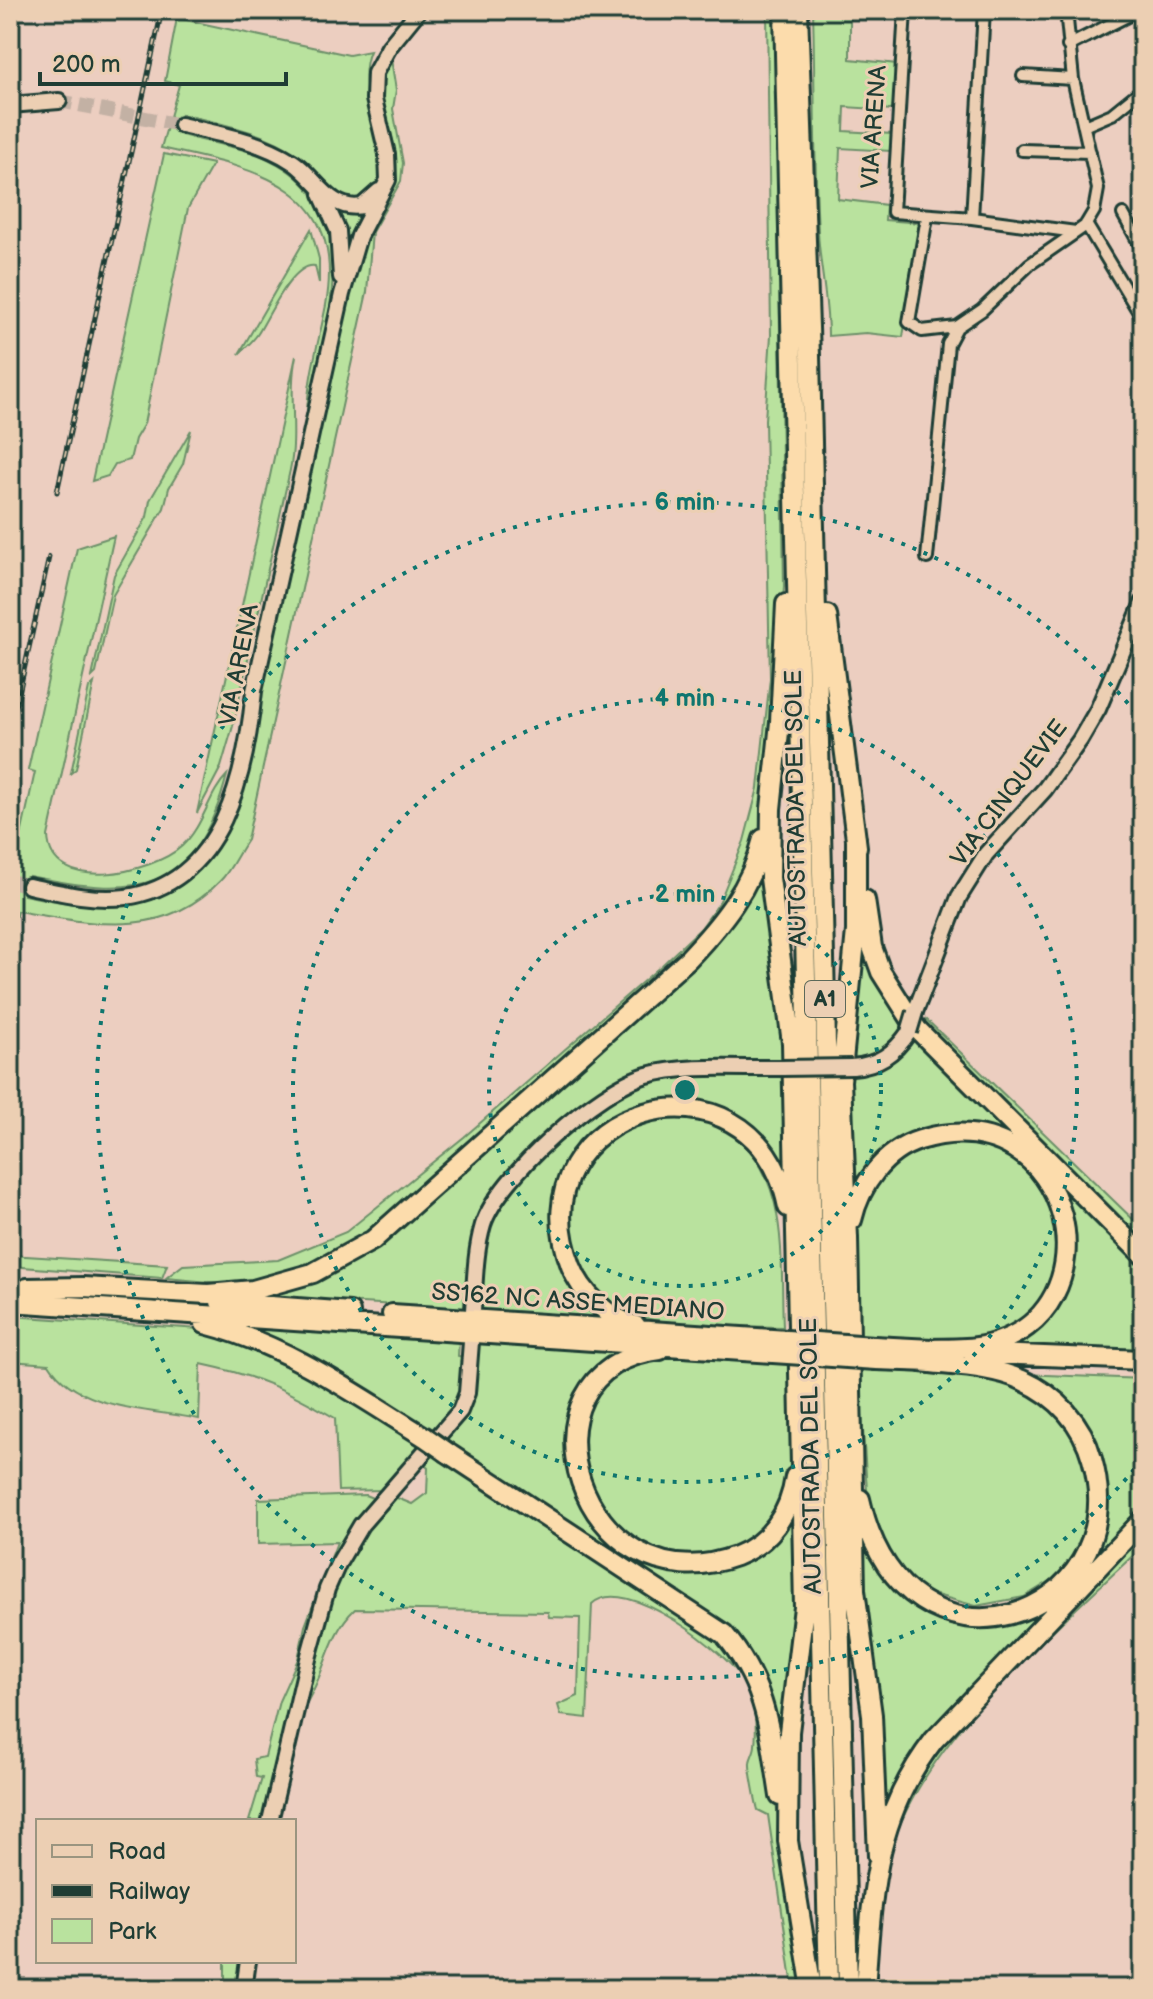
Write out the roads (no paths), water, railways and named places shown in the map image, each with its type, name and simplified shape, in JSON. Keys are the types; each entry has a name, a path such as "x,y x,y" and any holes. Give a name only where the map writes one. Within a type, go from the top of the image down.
{"highway":[{"name":"AUTOSTRADA DEL SOLE","path":"784,10 829,1989"},
{"name":"AUTOSTRADA DEL SOLE","path":"798,10 848,1989"},
{"path":"788,1841 789,1732 804,1607 801,1439 792,1043 770,878 771,809 780,722 787,586 791,358"},
{"path":"811,436 830,656 872,947 899,1004 917,1029 1143,1255"},
{"path":"10,1302 153,1312 225,1293 283,1283 313,1273 373,1240 676,969 721,924 743,892 759,858 771,809"},
{"path":"856,838 856,931 841,1081 848,1238 855,1590 874,1729 878,1856 865,1989"},
{"path":"654,1331 626,1323 609,1313 584,1290 563,1246 563,1197 569,1176 583,1152 603,1132 630,1115 657,1108 689,1107 734,1123 765,1151 777,1171 795,1242"},
{"path":"848,1238 860,1195 877,1168 900,1149 942,1134 972,1133 1002,1141 1027,1157 1048,1179 1062,1205 1067,1235 1065,1265 1054,1293 1035,1317 1011,1335 983,1346 922,1355"},
{"path":"18,1288 182,1306 281,1350 425,1437 724,1634 752,1672 763,1699 812,1989"},
{"name":"SS162 NC ASSE MEDIANO","path":"182,1306 654,1331 772,1346 875,1353 1143,1360"},
{"name":"SS162 NC ASSE MEDIANO","path":"182,1306 693,1346 772,1346"},
{"path":"693,1346 643,1352 613,1365 592,1384 582,1404 574,1450 578,1477 597,1517 628,1548 671,1563 698,1565 750,1551 770,1535 793,1492 801,1439"},
{"path":"853,1461 863,1511 880,1559 912,1596 933,1608 958,1617 1012,1615 1038,1604 1078,1567 1088,1546 1099,1501 1088,1443 1075,1421 1060,1404 1021,1380 922,1355"},
{"name":"SS162 NC ASSE MEDIANO","path":"922,1355 1143,1371"},
{"path":"878,1856 896,1799 911,1770 934,1740 1143,1520"}],"street":[{"name":"VIA ARENA","path":"29,886 91,898 141,893 179,876 214,839 232,799 342,294 359,236 386,188 387,154 374,99 375,73 389,47 419,10"},
{"name":"VIA ARENA","path":"905,10 891,206 900,216 972,218 1076,232"},
{"path":"972,218 984,10"},
{"path":"927,217 909,322 922,331 957,327 982,310 1030,264 1086,224 1098,189 1073,79 1066,10"},
{"path":"1068,46 1131,14"},
{"path":"1023,76 1073,79"},
{"path":"1084,126 1112,114 1143,89"},
{"path":"10,105 59,101"},
{"name":"VIA ARENA","path":"181,125 259,145 298,165 332,200 349,207 371,201 388,173"},
{"path":"1022,150 1090,152"},
{"name":"VIA ARENA","path":"298,165 326,202 338,231 342,294"},
{"path":"1123,214 1143,250"},
{"path":"1086,224 1143,319"},
{"path":"927,558 948,344 957,327"},
{"name":"VIA CINQUEVIE","path":"473,1310 479,1244 492,1203 504,1184 594,1103 627,1081 669,1071 866,1066 885,1058 909,1032 959,897 986,854 1045,789 1080,740 1098,709 1143,603"},
{"path":"270,1819 327,1589 361,1525 449,1428 460,1411 467,1393 471,1342"},
{"path":"244,1989 248,1963"}],"tunnel":[{"path":"59,101 181,125"},
{"path":"10,881 29,886"}],"railway":[{"path":"57,492 162,10"},
{"path":"10,734 49,557"}]}
